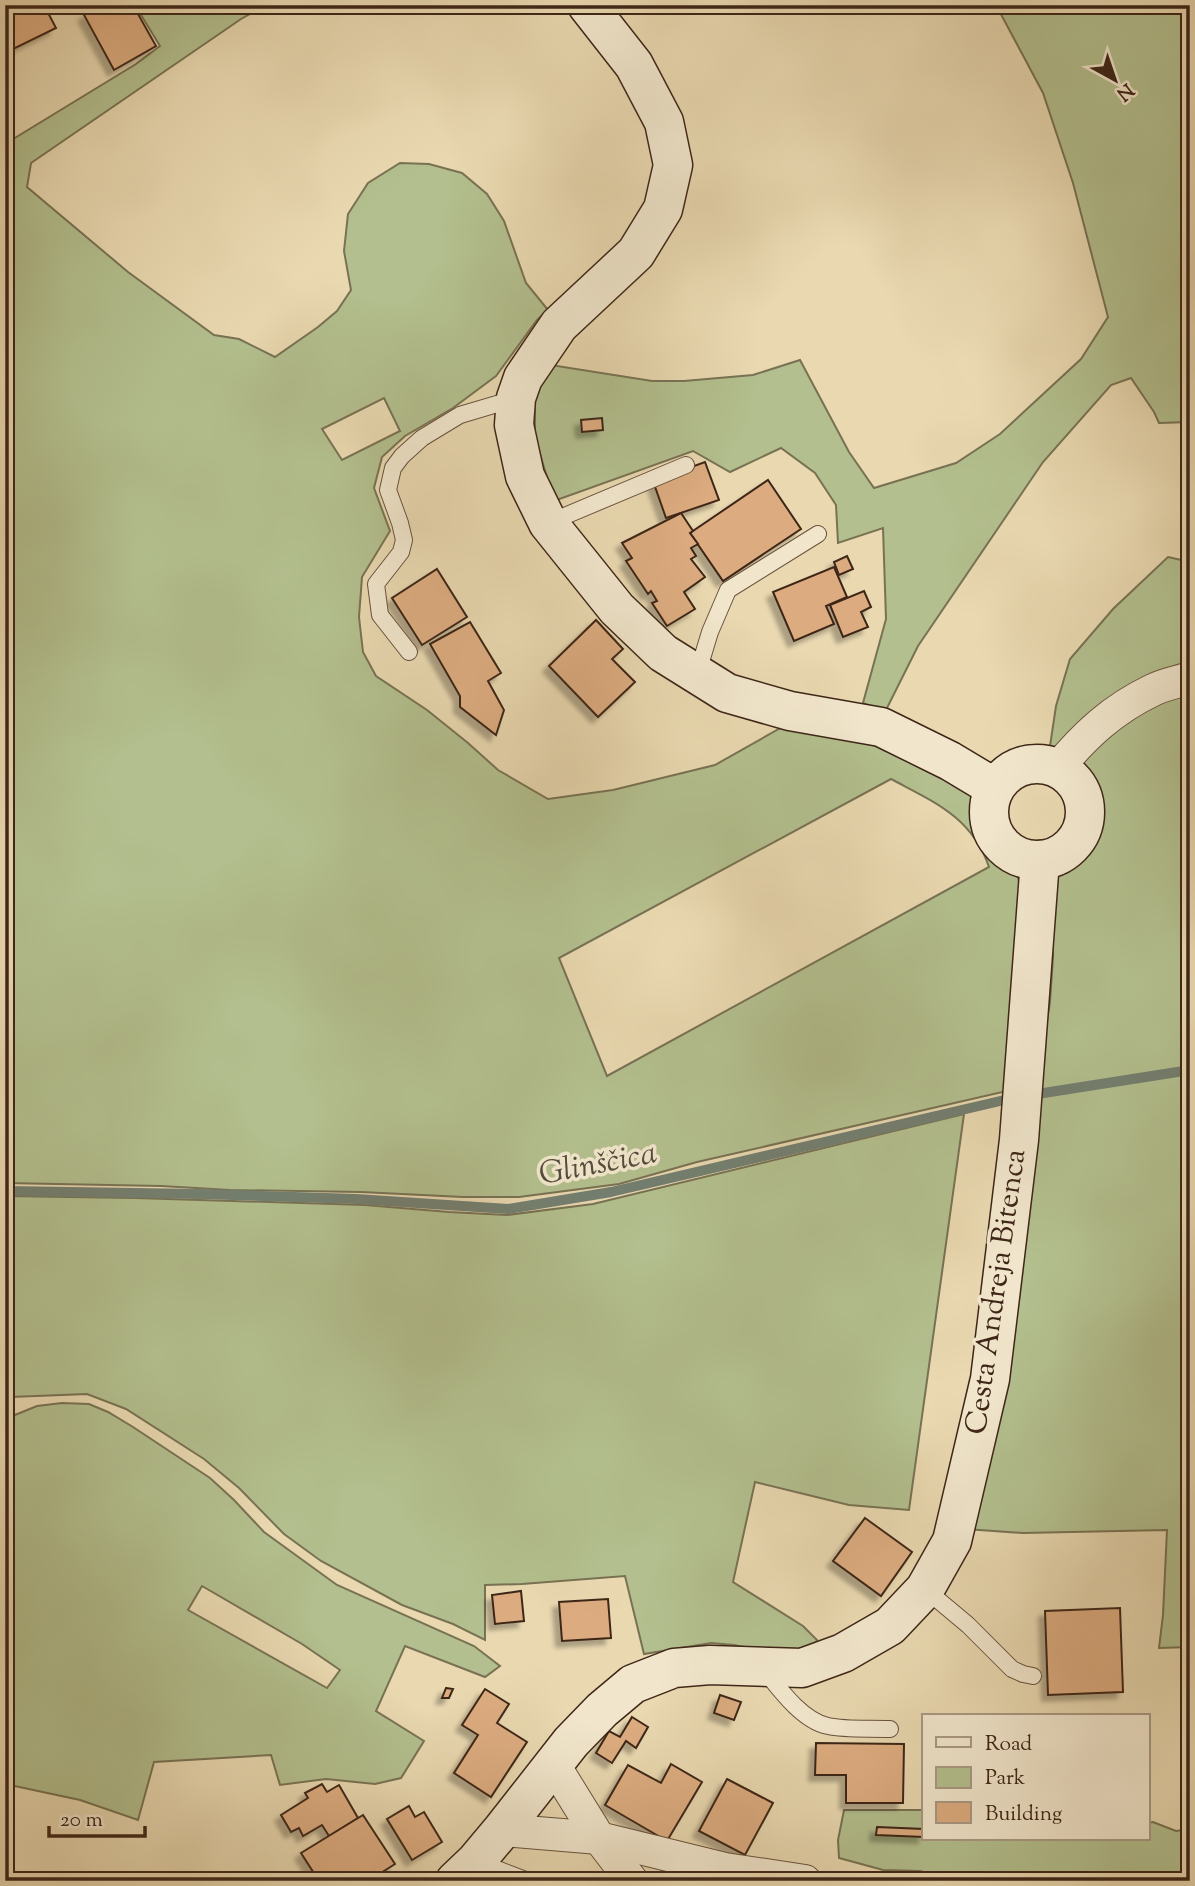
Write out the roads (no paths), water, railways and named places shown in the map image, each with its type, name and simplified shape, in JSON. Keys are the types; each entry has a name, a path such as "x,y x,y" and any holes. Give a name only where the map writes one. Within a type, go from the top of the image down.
{"street":[{"path":"587,5 634,65 664,122 673,165 663,209 636,253 559,325 523,379 516,398 514,425 525,476 548,523 617,609 663,653 727,693 790,711 881,727 950,761 995,788"},
{"path":"1057,769 1079,743 1111,713 1155,689 1190,678"},
{"path":"1034,764 1050,765 1057,769 1065,772 1076,783 1083,797 1086,813 1083,829 1075,842 1063,853 1048,860 1032,861 1017,857 1003,848 994,835 989,820 989,803 995,788 1005,776 1018,767 1034,764"},
{"name":"Cesta Andreja Bitenca","path":"465,1871 502,1830 579,1734 633,1684 674,1668 710,1665 802,1668 843,1653 890,1626 925,1589 952,1541 990,1379 1019,1140 1040,860"},
{"path":"554,1765 598,1838 632,1881"},
{"path":"502,1830 598,1838 725,1869 805,1881"}],"lane":[{"path":"409,652 380,615 377,600 376,584 401,552 404,540 388,489 393,468 422,438 460,415 516,398"},
{"path":"548,523 686,465"},
{"path":"697,675 710,632 728,590 818,534"},
{"path":"925,1589 968,1625 1013,1669 1023,1675 1033,1676"},
{"path":"762,1667 782,1693 814,1721 828,1726 890,1728"},
{"path":"465,1871 528,1881"}],"waterway":[{"name":"Glinščica","path":"1031,1095 1190,1070"},
{"name":"Glinščica","path":"5,1191 356,1199 508,1209 611,1192 1013,1098"}]}
